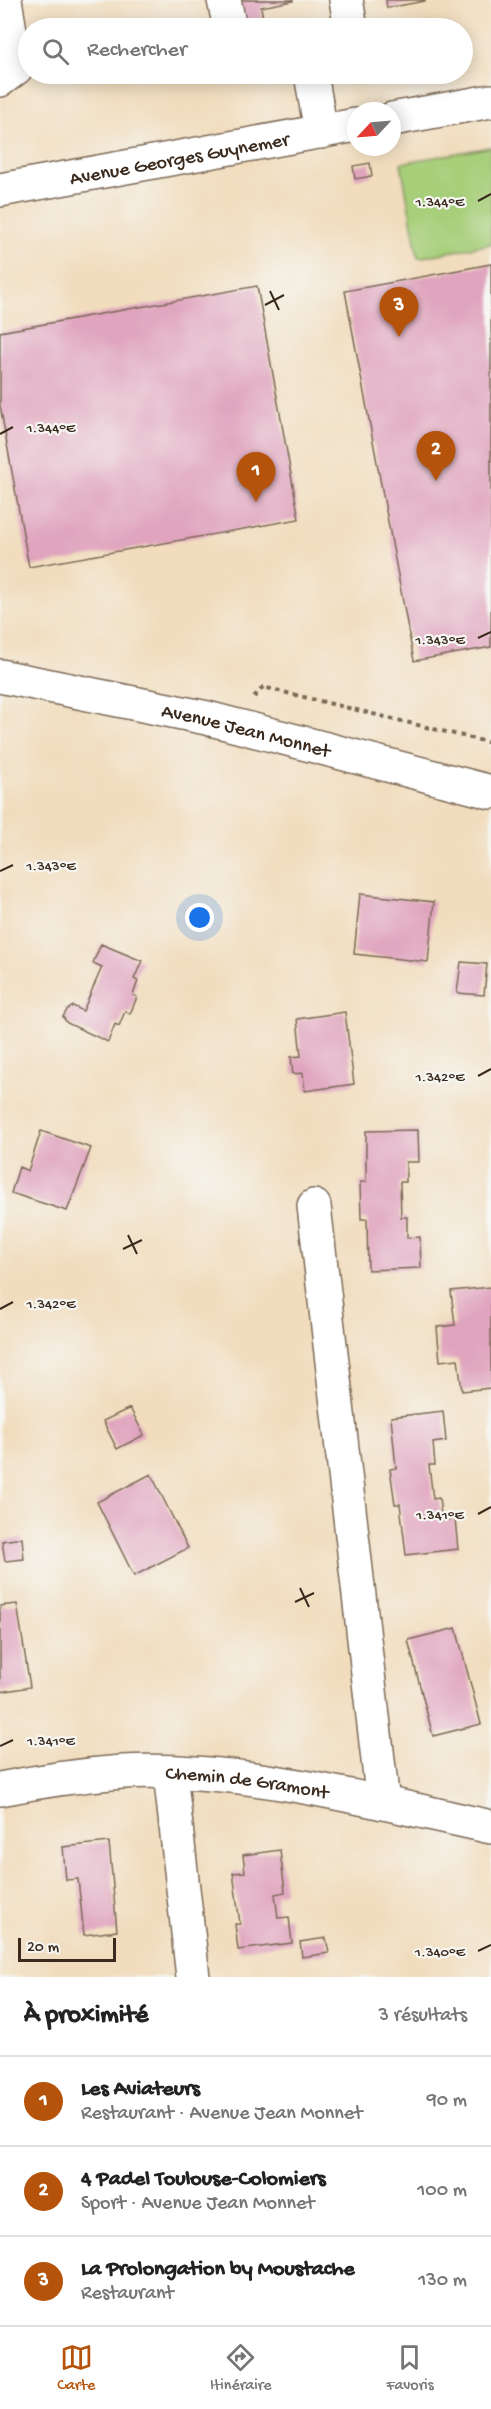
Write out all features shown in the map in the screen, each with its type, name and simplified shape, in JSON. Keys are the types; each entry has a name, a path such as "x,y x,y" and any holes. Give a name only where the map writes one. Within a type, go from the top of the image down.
{"street":[{"path":"0,80 16,69 5,0"},
{"path":"224,0 228,18"},
{"path":"346,0 349,18"},
{"path":"313,84 321,132"},
{"path":"401,117 491,101"},
{"name":"Avenue Georges Guynemer","path":"0,189 347,127"},
{"name":"Avenue Jean Monnet","path":"0,676 207,718 491,792"},
{"path":"314,1206 383,1803"},
{"name":"Chemin de Gramont","path":"0,1789 124,1772 170,1773 284,1784 491,1827"},
{"path":"170,1773 193,1977"}],"path":[{"path":"330,703 491,743"}],"green space":[{"path":"491,147 491,244 418,258 401,163"}],"building":[{"path":"238,0 293,0 261,7 263,18 242,18"},
{"path":"386,0 425,0 425,1 387,8"},
{"path":"370,163 372,176 355,179 353,166"},
{"path":"491,264 491,647 414,661 345,291"},
{"path":"257,286 299,519 29,567 0,405 0,332"},
{"path":"360,894 434,902 428,962 354,954"},
{"path":"101,944 142,961 134,979 138,981 133,995 137,997 130,1014 125,1011 119,1026 115,1024 108,1042 67,1023 63,1017 73,1006 83,1011 102,967 93,963"},
{"path":"461,962 487,964 484,995 457,993"},
{"path":"345,1012 354,1084 305,1091 303,1073 293,1074 291,1057 301,1056 297,1019"},
{"path":"418,1130 419,1162 406,1162 406,1182 400,1182 401,1217 407,1217 407,1238 420,1237 421,1268 368,1270 367,1219 361,1219 360,1182 366,1182 366,1131"},
{"path":"41,1131 91,1148 67,1211 11,1193 19,1167 28,1171"},
{"path":"491,1287 491,1388 462,1391 458,1359 440,1361 437,1327 455,1325 451,1291"},
{"path":"130,1408 144,1435 117,1449 103,1421"},
{"path":"443,1411 446,1441 433,1443 435,1465 429,1465 433,1499 439,1498 442,1521 455,1519 458,1549 406,1555 400,1504 395,1504 390,1469 396,1468 391,1417"},
{"path":"151,1474 188,1548 134,1576 97,1502"},
{"path":"22,1538 24,1559 5,1561 2,1541"},
{"path":"17,1604 30,1687 0,1692 0,1606"},
{"path":"456,1628 481,1724 433,1736 408,1640"},
{"path":"109,1842 117,1931 84,1935 78,1879 66,1880 63,1847"},
{"path":"280,1850 285,1892 275,1894 278,1918 289,1917 292,1943 238,1950 235,1924 240,1924 233,1873 245,1872 243,1855"},
{"path":"326,1938 329,1953 302,1957 300,1942"}],"place":[{"name":"La Prolongation by Moustache","path":"399,337"},
{"name":"4 Padel Toulouse-Colomiers","path":"436,481"},
{"name":"Les Aviateurs","path":"256,502"}]}
